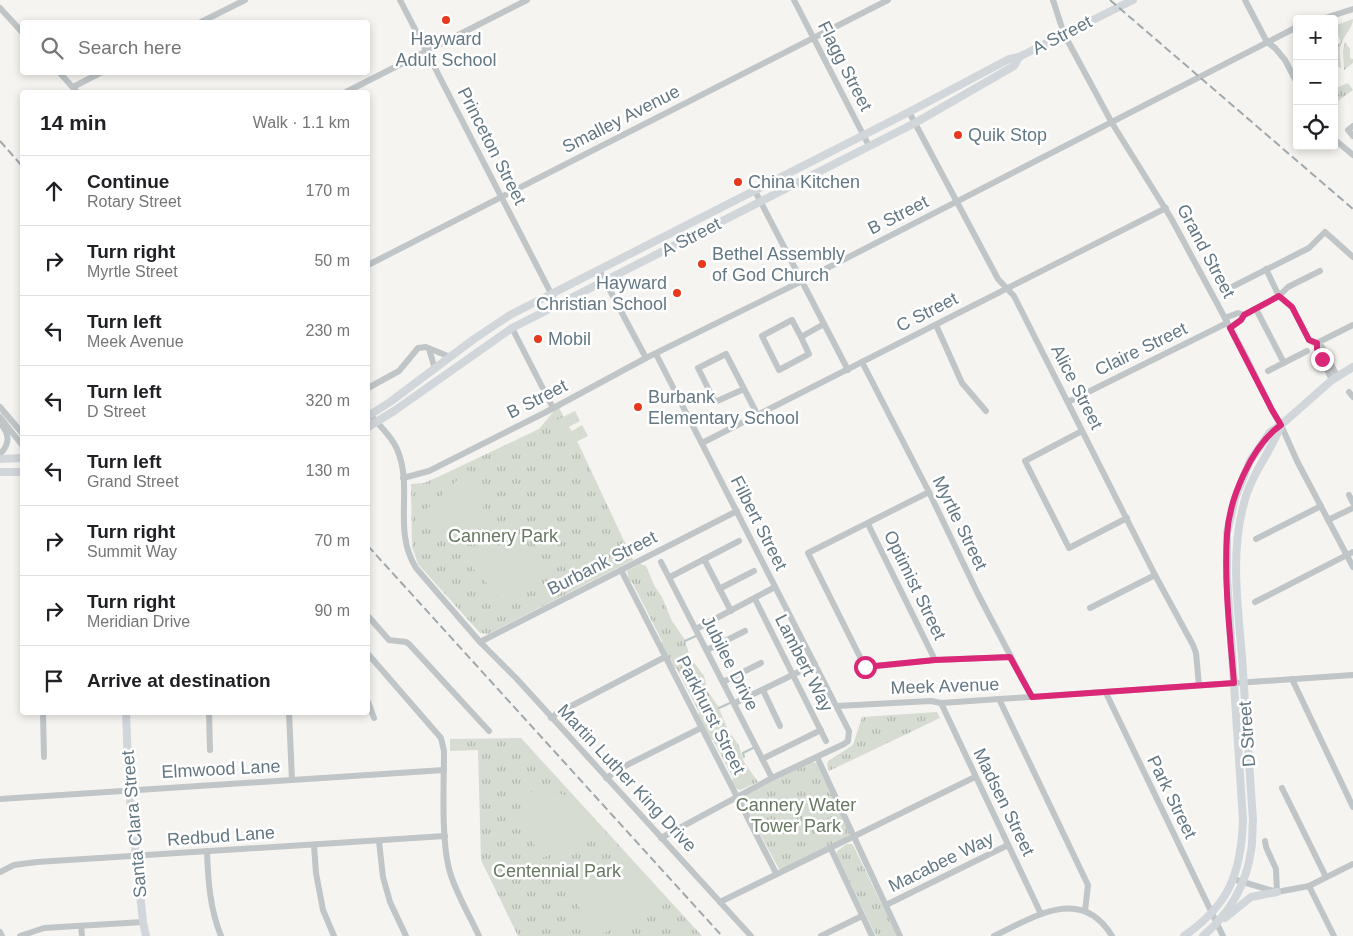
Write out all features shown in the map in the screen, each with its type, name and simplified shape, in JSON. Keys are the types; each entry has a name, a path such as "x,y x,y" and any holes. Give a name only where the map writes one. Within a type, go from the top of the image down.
{"main road":[{"name":"A Street","path":"370,413 390,402 510,315 909,112 1009,59 1019,57 1133,0"},
{"name":"A Street","path":"370,426 512,328 915,123 1014,66 1019,57"},
{"name":"D Street","path":"1184,936 1212,914 1221,902 1233,879 1242,849 1243,820 1227,578 1227,533 1235,498 1250,461 1270,432 1281,425 1335,378 1353,367"},
{"name":"D Street","path":"1218,923 1230,907 1243,882 1252,850 1253,820 1236,577 1236,534 1244,501 1258,467 1274,443 1281,425"},
{"path":"0,459 20,458"},
{"path":"0,472 20,472"},
{"name":"Santa Clara Street","path":"126,715 129,790 146,936"},
{"path":"1203,936 1251,897 1277,892"}],"street":[{"path":"205,20 245,0"},
{"name":"Princeton Street","path":"400,0 557,305"},
{"path":"350,90 527,0"},
{"name":"Flagg Street","path":"794,0 869,146"},
{"name":"Smalley Avenue","path":"370,264 888,0"},
{"name":"Grand Street","path":"1053,0 1064,34 1112,123 1166,208 1281,425 1297,461 1328,520 1350,554 1353,567"},
{"path":"1245,0 1267,42 1285,60 1293,76"},
{"path":"0,8 20,30"},
{"path":"1334,15 1353,9"},
{"name":"B Street","path":"403,478 429,470 554,408 646,358 802,281 1293,29"},
{"path":"62,75 75,90 98,75"},
{"name":"Alice Street","path":"909,112 998,280 1014,296 1156,575 1194,645 1199,685"},
{"path":"1353,126 1348,130 1353,136"},
{"path":"1338,142 1353,155"},
{"path":"755,191 848,370"},
{"name":"C Street","path":"702,444 1166,208"},
{"path":"1228,289 1309,248 1325,232 1353,257"},
{"path":"1266,269 1279,296 1292,307 1309,340 1322,347 1335,378"},
{"path":"599,270 646,358"},
{"path":"1227,323 1241,320 1244,315 1279,296 1288,287 1320,271"},
{"path":"1256,309 1284,362"},
{"path":"1227,323 1238,313 1244,315"},
{"path":"792,320 801,337 810,354 779,370 762,336 792,320"},
{"name":"Claire Street","path":"1068,402 1227,323"},
{"path":"801,337 824,324"},
{"path":"936,325 962,383 986,411"},
{"path":"1317,343 1353,325"},
{"path":"512,328 554,408"},
{"path":"370,387 399,372 418,348 426,347 450,357"},
{"path":"429,349 435,369"},
{"path":"1268,371 1307,351"},
{"name":"Filbert Street","path":"656,354 727,495 849,728 849,738 844,744 817,757"},
{"path":"744,388 715,402 698,368 726,354 744,388 758,415"},
{"name":"Myrtle Street","path":"862,362 929,492 962,563 1032,697"},
{"path":"0,407 20,431"},
{"name":"Martin Luther King Drive","path":"370,416 394,444 402,466 403,531 410,559 434,590 480,642 516,678 550,718 750,936"},
{"path":"0,417 20,442"},
{"path":"0,424 8,437 8,445 0,454"},
{"path":"1082,431 1025,461 1069,548 1127,518"},
{"path":"929,492 808,553 865,667 935,660 1010,657"},
{"path":"1349,495 1353,503"},
{"path":"1256,539 1321,506"},
{"path":"1328,520 1353,508"},
{"name":"Burbank Street","path":"480,642 737,511"},
{"name":"Optimist Street","path":"868,524 935,660"},
{"path":"670,577 739,541"},
{"path":"1255,602 1350,554"},
{"path":"704,559 731,611"},
{"name":"Jubilee Drive","path":"661,562 772,778"},
{"name":"Parkhurst Street","path":"621,570 776,874"},
{"path":"719,589 754,572"},
{"path":"1090,608 1156,575"},
{"path":"696,629 776,587"},
{"name":"Lambert Way","path":"755,599 826,741"},
{"path":"370,618 389,640 409,644 489,731"},
{"path":"707,650 745,630"},
{"path":"550,718 665,657"},
{"path":"370,660 442,738 444,751 445,836 449,870 479,936"},
{"path":"723,682 761,663"},
{"path":"735,703 815,664"},
{"name":"Meek Avenue","path":"837,706 931,701 941,703 1353,675"},
{"path":"1292,679 1353,807"},
{"path":"763,690 780,726"},
{"name":"Park Street","path":"1106,693 1223,936"},
{"path":"999,699 1088,885 1085,912"},
{"name":"Madsen Street","path":"941,703 1041,914"},
{"path":"370,707 374,718"},
{"path":"43,715 44,757"},
{"path":"209,715 210,750"},
{"path":"289,715 292,780"},
{"path":"606,778 627,765 701,728"},
{"path":"762,759 820,730"},
{"path":"662,838 772,778 817,757 900,936"},
{"name":"Elmwood Lane","path":"0,799 444,770"},
{"path":"720,902 976,778"},
{"path":"1282,788 1326,877"},
{"name":"Redbud Lane","path":"0,872 14,865 37,862 445,836"},
{"path":"380,841 383,877 388,894 406,936"},
{"path":"1266,841 1266,847 1276,869 1277,892"},
{"path":"314,845 316,874 323,910 334,936"},
{"name":"Macabee Way","path":"886,905 1008,845"},
{"path":"831,849 872,936"},
{"path":"207,852 214,916 221,936"},
{"path":"1233,879 1277,892 1309,886 1353,864"},
{"path":"1309,886 1334,936"},
{"path":"994,936 1041,914 1063,908 1077,909 1085,912 1100,921 1112,936"},
{"path":"821,936 862,916"},
{"path":"20,936 44,928 143,922"},
{"path":"81,926 82,936"},
{"path":"0,932 2,936"}],"green space":[{"path":"1353,19 1340,48 1341,68 1338,67 1338,44 1341,42 1338,35 1338,25"},
{"path":"1345,42 1350,49 1350,58 1353,59 1353,63 1344,70 1343,51"},
{"path":"1348,83 1353,90 1338,101 1338,87"},
{"name":"Cannery Park","path":"558,406 579,445 633,560 488,634 480,633 418,564 412,547 411,484 424,483 539,429"},
{"path":"575,411 580,421 563,430 557,420"},
{"path":"582,425 588,436 570,445 565,435"},
{"path":"468,470 481,482 485,498 479,531 461,554 426,510"},
{"path":"512,539 526,544 548,566 503,601 471,566 482,553"},
{"path":"640,564 646,566 672,621 685,640 690,657 704,676 708,692 718,706 727,728 739,746 744,762 758,782 740,790 735,788 732,781 733,778 713,740 710,739 698,715 699,712 677,669 674,668 661,644 662,641 632,582 629,580 627,571"},
{"path":"937,712 940,718 829,771 828,761 853,745 862,717"},
{"name":"Centennial Park","path":"521,738 702,936 518,936 481,860 478,750 450,751 450,739"},
{"name":"Cannery Water Tower Park","path":"814,762 817,764 849,831 849,835 846,839 784,869 779,869 743,803 743,798 808,763"},
{"path":"548,789 577,800 607,833 539,859 517,794"},
{"path":"847,844 852,844 854,847 897,936 876,936 837,855 837,851"},
{"path":"607,859 626,866 642,875 668,903 598,936 593,936 560,867 576,860"}],"waterway":[{"path":"685,641 696,636"},
{"path":"719,708 730,703"},
{"path":"744,757 743,753 753,748"}],"railway":[{"path":"1110,0 1353,209"},
{"path":"0,141 20,164"},
{"path":"370,548 722,936"}],"place":[{"name":"Hayward Adult School","path":"446,20"},
{"name":"Quik Stop","path":"958,135"},
{"name":"China Kitchen","path":"738,182"},
{"name":"Bethel Assembly of God Church","path":"702,264"},
{"name":"Hayward Christian School","path":"677,293"},
{"name":"Mobil","path":"538,339"},
{"name":"Burbank Elementary School","path":"638,407"}],"route":[{"path":"865,667 935,660 1010,657 1032,697 1234,683 1227,578 1227,533 1235,498 1250,461 1270,432 1281,425 1230,328 1241,320 1244,315 1279,296 1292,307 1309,340 1317,343 1317,349 1322,359"}]}
